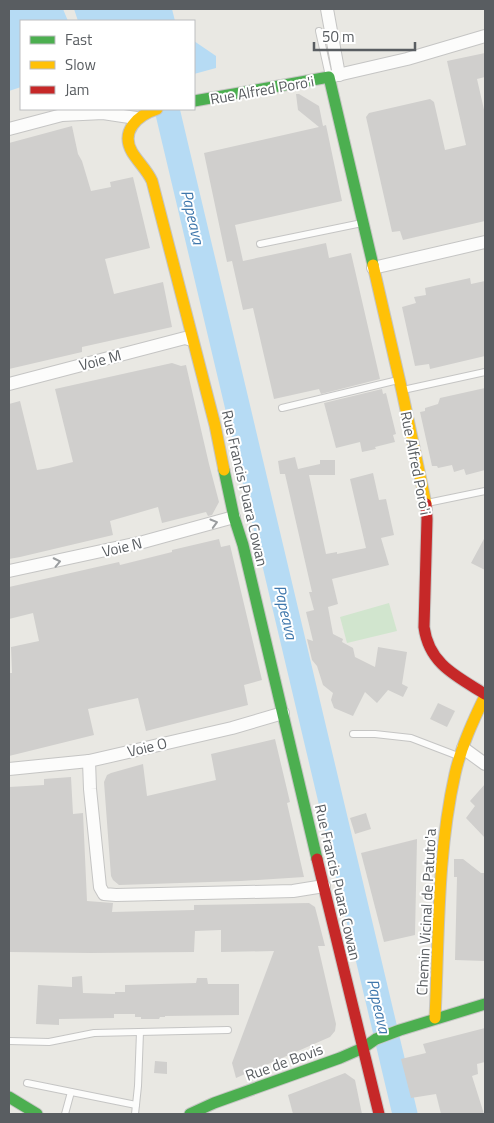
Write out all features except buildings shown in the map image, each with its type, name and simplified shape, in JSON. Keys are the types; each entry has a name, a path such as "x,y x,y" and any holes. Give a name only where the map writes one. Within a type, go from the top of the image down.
{"main road":[{"name":"Rue Alfred Poro'i","path":"195,101 334,76 363,223 401,385 426,503 424,627 428,647 437,662 485,695"},
{"path":"136,118 153,110"},
{"name":"Rue Francis Puara Cowan","path":"136,118 129,134 130,148 152,181 215,425 234,517 245,553 379,1114"},
{"name":"Chemin Vicinal de Patuto'a","path":"435,1018 442,856 446,820 454,772 468,731 485,695"},
{"name":"Rue de Bovis","path":"190,1114 214,1103 363,1048 376,1039 400,1030 485,1004"},
{"path":"9,1097 37,1114"},
{"name":"Rue de Bovis","path":"201,1114 214,1103"}],"street":[{"path":"326,9 334,76"},
{"name":"Rue Alfred Poro'i","path":"334,76 485,36"},
{"path":"9,129 62,116 103,114 136,118"},
{"path":"373,268 485,242"},
{"name":"Voie M","path":"9,384 185,338 192,340"},
{"name":"Voie N","path":"9,571 142,542 234,517"},
{"name":"Voie O","path":"9,769 89,761 232,728 283,713"},
{"path":"461,752 485,764"},
{"path":"89,761 100,887 104,894 292,892 324,886"}],"lane":[{"path":"319,31 334,76"},
{"path":"260,244 363,223"},
{"path":"282,408 401,385 485,372"},
{"path":"426,503 485,491"},
{"path":"353,734 375,734 411,738 461,752"},
{"path":"9,1041 49,1042 94,1033 228,1030"},
{"path":"135,1114 140,1032"},
{"path":"26,1083 136,1105"},
{"path":"65,1114 71,1092"}],"green space":[{"path":"389,603 397,631 347,643 340,617"}],"water":[{"path":"9,9 172,9 175,20 20,20 20,87 9,91"},
{"path":"195,42 216,56 216,68 195,74"}],"pier":[{"path":"63,9 74,9 78,20 68,20"}],"waterway":[{"name":"Papeava","path":"167,110 405,1114"}],"traffic: fast":[{"path":"195,101 329,77 373,265"},
{"path":"224,470 317,859"},
{"path":"190,1114 214,1103 340,1058 363,1048 376,1039 400,1030 485,1004"},
{"path":"9,1097 37,1114"}],"traffic: slow":[{"path":"155,110 143,115 133,125 128,137 129,144 132,152 152,181 215,425 224,470"},
{"path":"373,265 426,504"},
{"path":"435,1018 442,865 449,804 461,754 485,696"}],"traffic: jam":[{"path":"426,504 424,627 427,640 438,660 446,668 485,694"},
{"path":"317,859 379,1114"}]}
